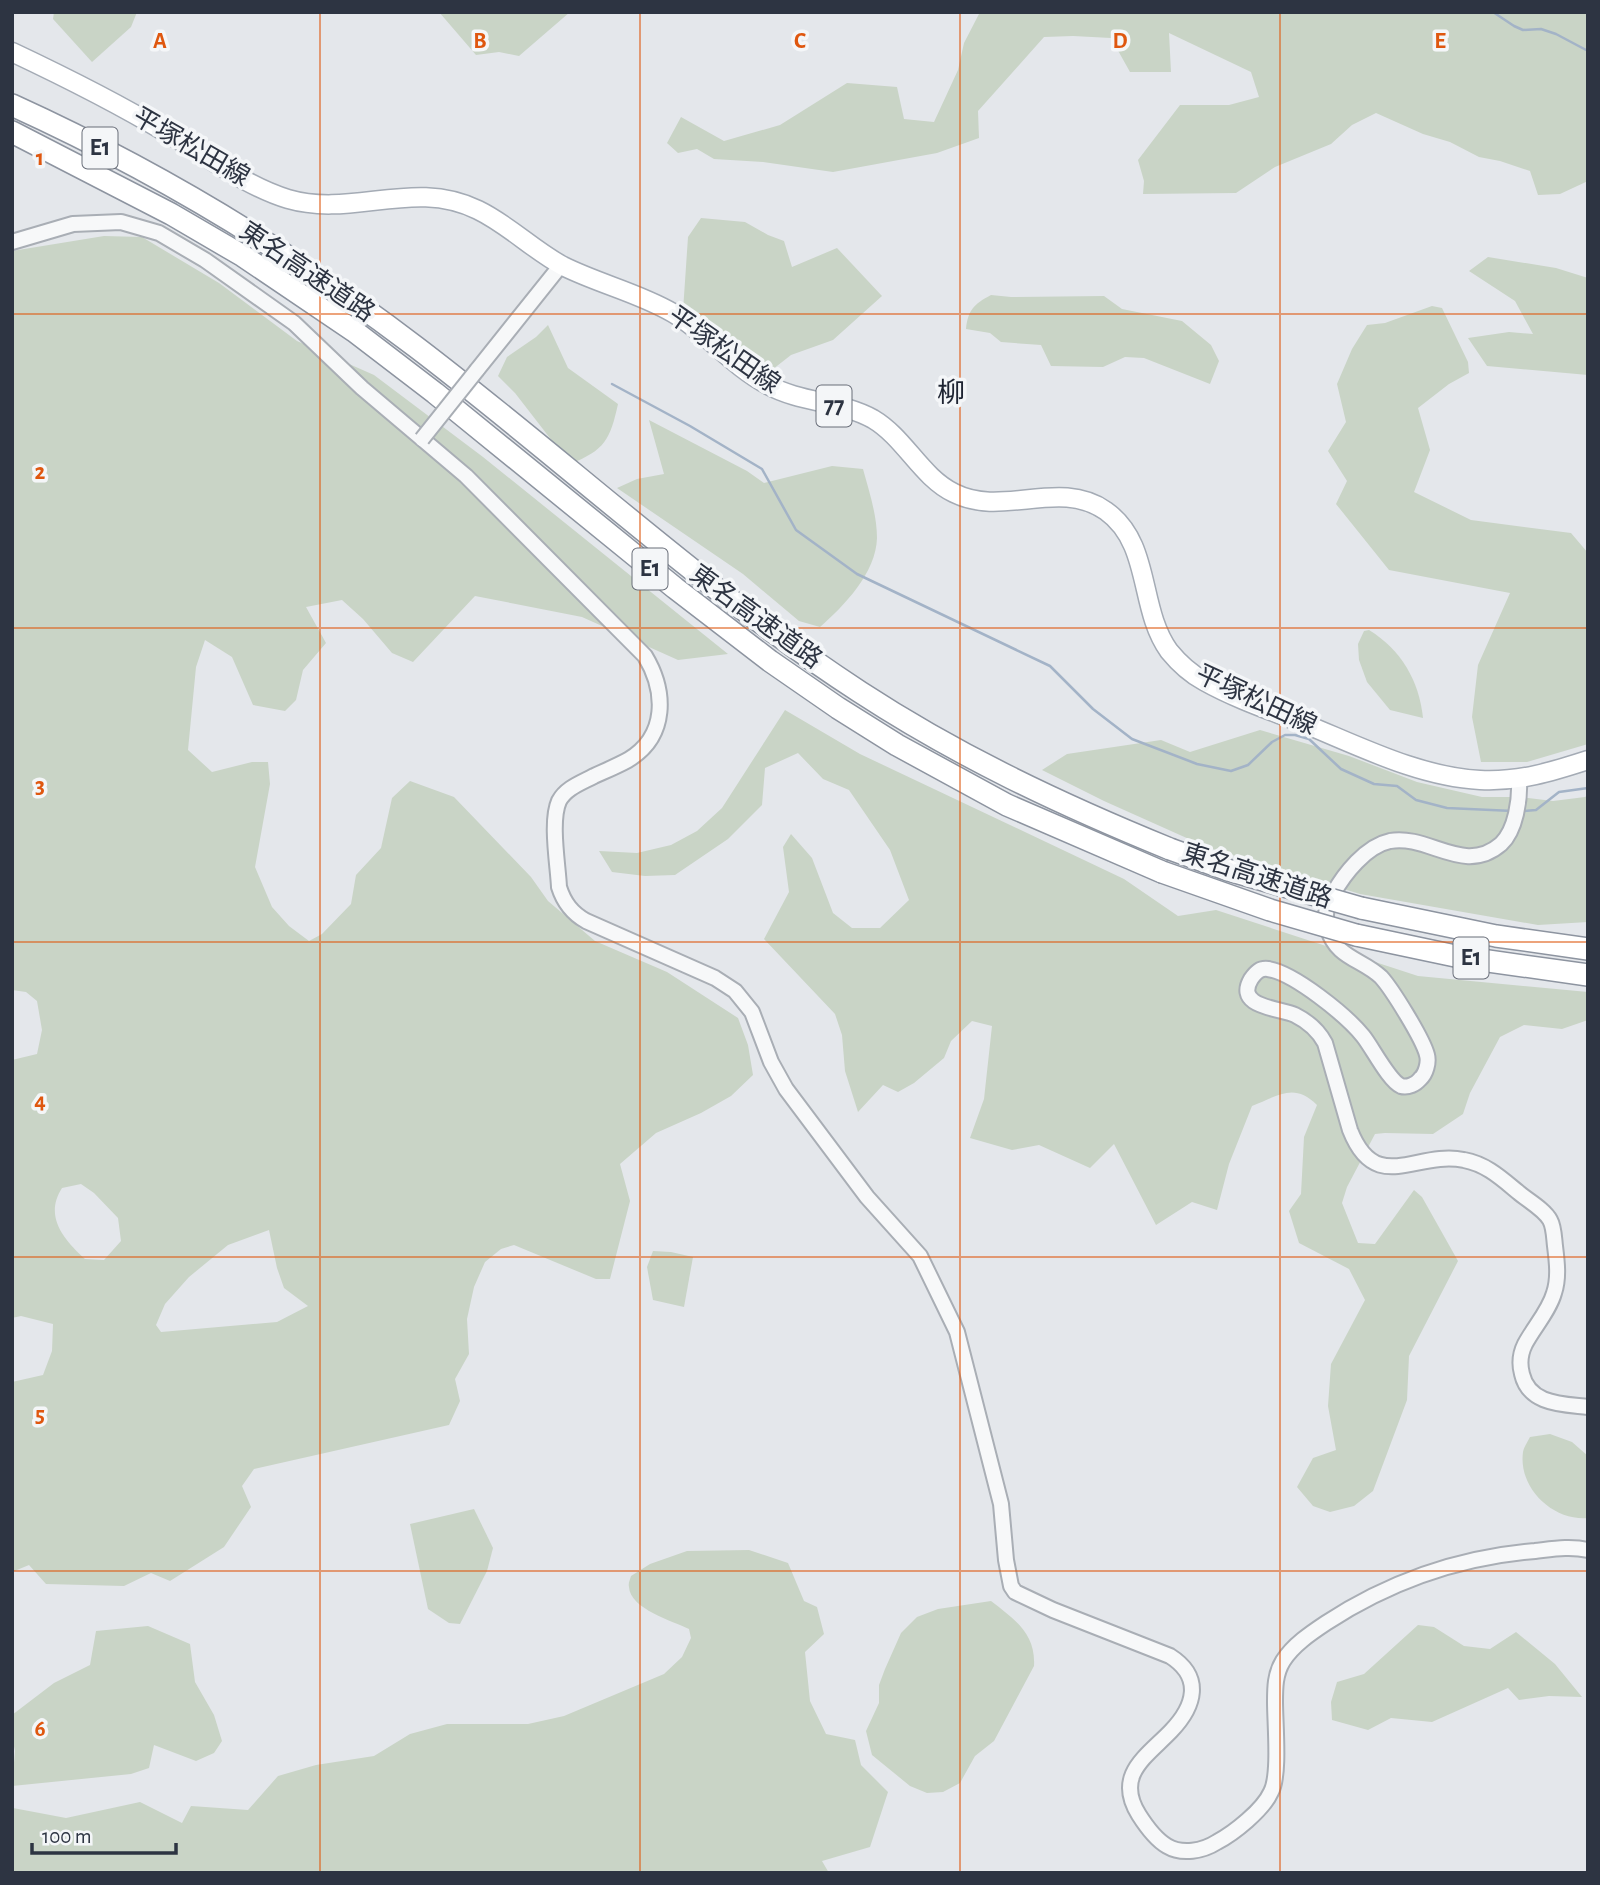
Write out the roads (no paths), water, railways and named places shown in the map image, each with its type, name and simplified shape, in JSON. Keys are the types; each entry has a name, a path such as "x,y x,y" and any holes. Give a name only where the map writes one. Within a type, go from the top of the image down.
{"highway":[{"name":"東名高速道路","path":"12,105 113,154 186,194 335,288 416,347 697,575 789,644 926,733 1005,776 1086,814 1228,870 1361,908 1496,936 1588,948"},
{"name":"東名高速道路","path":"12,132 183,221 243,257 354,331 435,393 674,588 770,661 838,708 941,770 1007,805 1162,872 1270,910 1356,935 1460,957 1588,975"}],"main road":[{"name":"平塚松田線","path":"12,52 115,104 252,183 284,198 335,205 409,196 454,201 481,211 561,265 673,313 767,385 806,400 872,419 897,438 932,478 959,496 987,501 1069,497 1086,501 1109,513 1134,545 1162,640 1174,657 1200,679 1352,743 1426,770 1475,780 1519,783 1588,760"}],"street":[{"path":"12,242 60,227 95,221 136,225 166,236 280,311 362,388 492,499 639,648 654,670 659,684 659,719 643,747 628,759 569,789 559,802 556,814 559,887 563,898 570,908 586,921 715,978 735,991 751,1012 771,1062 786,1089 873,1203 920,1256 957,1332 1001,1504 1006,1560 1014,1592 1170,1656 1186,1669 1190,1676 1192,1693 1186,1709 1176,1725 1138,1764 1130,1781 1132,1805 1162,1843 1169,1848 1186,1851 1207,1848 1243,1823 1271,1793 1275,1775 1277,1674 1286,1656 1312,1632 1367,1599 1457,1563 1514,1552 1567,1547 1588,1550"},
{"path":"422,439 561,265"},
{"path":"1519,783 1510,834 1486,855 1474,857 1401,841 1381,844 1356,863 1327,905 1325,918 1331,941 1339,951 1382,978 1414,1028 1427,1055 1424,1075 1418,1082 1410,1086 1400,1086 1363,1036 1342,1013 1280,974 1264,968 1257,971 1248,985 1254,1002 1264,1008 1292,1014 1321,1034 1355,1143 1370,1161 1394,1166 1455,1158 1477,1163 1490,1170 1550,1220 1554,1233 1557,1278 1552,1300 1522,1350 1520,1361 1523,1379 1532,1392 1544,1400 1588,1407"}],"waterway":[{"path":"1493,12 1523,30 1541,29 1588,51"},
{"path":"612,384 762,469 796,530 857,574 1050,666 1093,709 1132,739 1197,764 1231,771 1248,765 1272,742 1285,735 1295,735 1309,739 1341,769 1374,784 1397,786 1416,800 1447,808 1513,811"},
{"path":"1523,811 1536,810 1559,792 1588,788"}],"district":[{"name":"柳","path":"951,394"}]}
